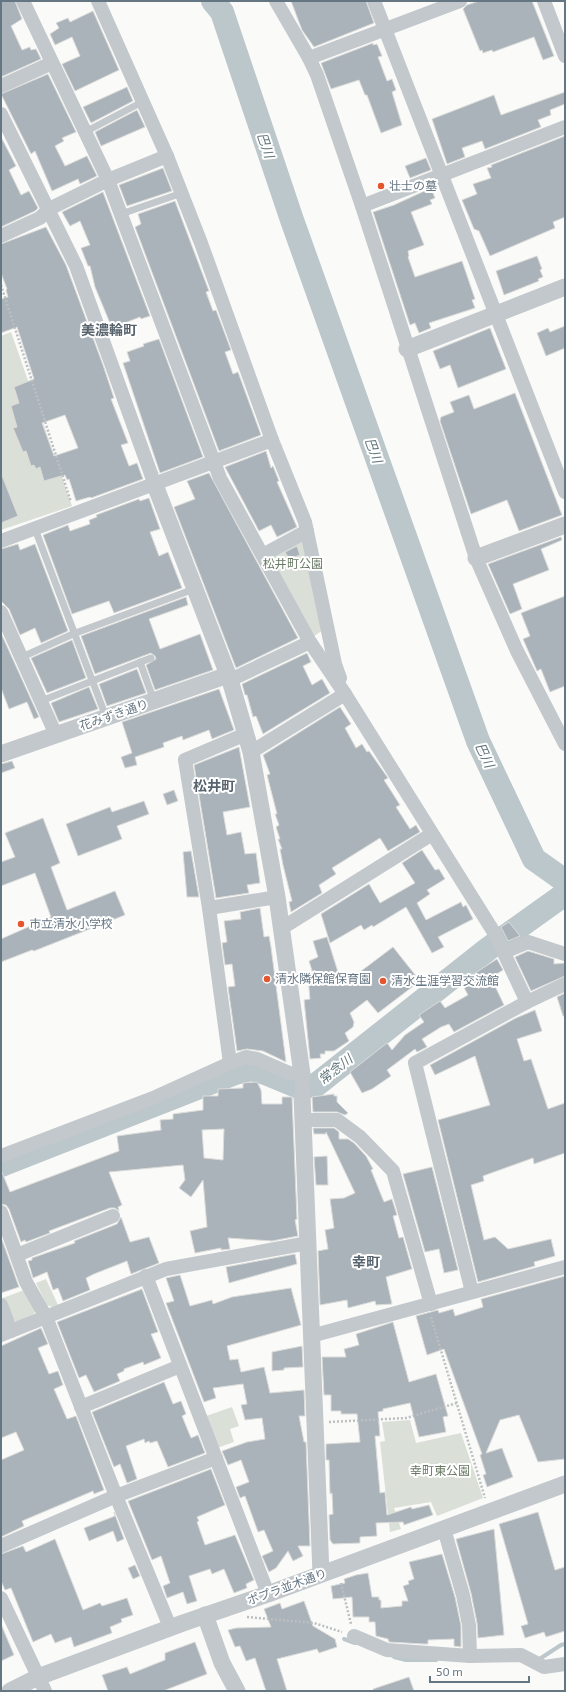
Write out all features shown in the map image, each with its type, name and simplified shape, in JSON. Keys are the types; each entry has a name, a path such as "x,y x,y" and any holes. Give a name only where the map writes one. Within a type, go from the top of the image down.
{"street":[{"path":"23,1 108,180 220,478 310,642 345,694 495,934 527,1002"},
{"path":"98,1 144,101 182,193 272,440 307,531 335,664 345,694"},
{"path":"276,1 309,58 362,206 407,349 476,558 517,651 565,744"},
{"path":"374,1 443,175 565,492"},
{"path":"309,58 460,1"},
{"path":"544,1 565,56"},
{"path":"1,86 52,63"},
{"path":"1,114 76,266 155,485 229,678 251,752 282,928 302,1074 321,1574"},
{"path":"362,206 565,127"},
{"path":"1,236 40,218 49,210 108,180 167,156"},
{"path":"407,349 565,288"},
{"path":"1,541 155,485 272,440"},
{"path":"476,558 565,525"},
{"path":"263,555 307,531"},
{"path":"1,612 22,656 56,736"},
{"path":"229,678 310,642"},
{"name":"花みずき通り","path":"1,754 154,701 229,678"},
{"path":"251,752 345,694"},
{"path":"230,1063 209,908 185,760 246,734"},
{"path":"282,928 432,834"},
{"path":"209,908 277,897"},
{"path":"504,952 528,942 565,954"},
{"path":"472,1292 415,1063 527,1002 565,984"},
{"path":"1,1156 153,1098 246,1057 257,1059 289,1073 302,1074"},
{"path":"303,1120 337,1120 360,1137 393,1171 429,1304"},
{"path":"1,1212 26,1282 46,1317 116,1496 170,1627"},
{"path":"16,1255 113,1216"},
{"path":"1,1305 6,1333 146,1276 172,1267 308,1243"},
{"path":"311,1336 565,1267"},
{"path":"146,1276 268,1594"},
{"path":"81,1407 180,1366"},
{"path":"1,1546 116,1496 216,1458"},
{"name":"ポプラ並木通り","path":"10,1691 41,1684 170,1627 268,1594 565,1484"},
{"path":"444,1529 463,1595 469,1625 470,1656"},
{"path":"1,1598 41,1684"},
{"path":"205,1615 222,1663 237,1691"},
{"path":"354,1636 387,1650 470,1656 521,1655 544,1667 565,1664"}],"lane":[{"path":"85,132 144,101"},
{"path":"120,214 182,193"},
{"path":"35,529 73,634 106,717"},
{"path":"22,656 73,634 194,589"},
{"path":"41,701 151,658"},
{"path":"140,662 154,701"}],"path":[{"path":"1,285 75,514"},
{"path":"429,1304 489,1512"},
{"path":"315,1423 406,1418 457,1403"},
{"path":"337,1568 354,1636"},
{"path":"246,1617 314,1623 354,1636"}],"green space":[{"path":"11,332 72,506 1,530 1,336"},
{"name":"松井町公園","path":"305,538 325,629 311,638 269,556"},
{"path":"46,1279 58,1305 52,1307 47,1305 36,1283"},
{"path":"24,1290 36,1308 34,1314 17,1322 11,1319 3,1298"},
{"path":"232,1407 239,1426 230,1429 234,1442 217,1448 206,1416"},
{"name":"幸町東公園","path":"410,1420 416,1443 461,1433 483,1498 437,1516 431,1502 394,1508 401,1529 390,1532 380,1442 385,1441 382,1422"}],"building":[{"path":"1,1 15,1 22,19 11,26 22,50 30,47 31,50 36,49 41,59 1,77"},
{"path":"291,1 366,1 374,23 314,47 302,30"},
{"path":"479,1 532,1 554,56 543,60 534,37 493,52 492,50 483,53 482,50 480,51 463,9 467,5"},
{"path":"93,11 119,70 75,91 62,64 80,56 72,37 55,45 50,34 59,28 56,23 68,18 70,22"},
{"path":"373,43 373,45 377,44 382,56 378,57 387,81 392,79 396,90 392,92 402,125 381,133 367,95 365,95 359,80 331,89 321,63"},
{"path":"48,74 76,132 62,138 64,141 55,146 65,166 87,156 97,176 80,184 78,179 52,191 35,151 31,154 1,94"},
{"path":"127,87 133,101 91,123 83,107"},
{"path":"565,92 565,104 550,110 551,115 538,120 541,127 485,149 482,141 462,148 465,157 447,164 432,119 494,95 501,115"},
{"path":"137,110 145,127 101,146 95,132"},
{"path":"565,136 565,217 553,222 555,228 490,256 479,231 474,229 462,200 477,194 473,184 491,178 487,168 492,167 491,165"},
{"path":"1,137 16,166 9,170 21,195 29,191 38,208 35,211 1,227"},
{"path":"426,158 431,170 410,178 405,166"},
{"path":"163,168 172,191 127,206 119,185"},
{"path":"431,188 435,198 430,200 432,204 411,212 424,245 408,251 408,257 415,277 462,261 475,299 472,300 475,308 429,323 431,328 419,333 415,323 410,325 373,212 394,205"},
{"path":"103,192 150,316 141,319 140,317 112,328 95,287 90,266 88,266 81,248 90,245 80,221 70,226 62,212"},
{"path":"175,201 209,291 206,292 213,311 216,310 231,350 225,352 233,374 238,372 261,435 219,451 135,227 141,224 138,214"},
{"path":"46,227 66,265 103,365 114,398 111,399 128,443 121,445 129,466 137,463 143,479 91,498 76,501 69,479 67,480 65,475 44,481 40,467 36,469 34,465 31,466 26,451 23,452 13,428 17,427 11,406 19,403 14,387 34,379 17,327 1,333 1,299 8,297 7,289 1,273 1,244","holes":["65,415 78,448 54,456 42,423"]},
{"path":"537,256 542,269 540,270 543,277 538,279 539,281 504,295 496,271"},
{"path":"565,326 565,348 546,356 537,333 548,328 550,332"},
{"path":"490,328 506,369 458,388 450,365 440,369 433,351"},
{"path":"159,339 203,457 160,473 123,363 130,361 127,352 144,346 143,344"},
{"path":"515,393 562,515 519,531 507,500 471,514 440,421 441,417 454,412 450,402 469,395 474,409"},
{"path":"266,451 271,468 273,466 279,481 277,482 297,527 277,537 271,525 259,531 225,467"},
{"path":"1,473 18,516 1,523"},
{"path":"209,473 298,638 236,668 174,507 195,499 187,481"},
{"path":"149,498 160,529 150,532 159,556 168,552 182,588 114,613 109,601 72,614 43,535 68,525 70,531 90,524 89,520 97,517 96,515 139,499 140,501"},
{"path":"561,537 562,540 541,549 549,570 513,584 522,609 510,614 488,564"},
{"path":"18,544 20,550 35,544 68,631 41,643 35,628 20,635 9,609 1,601 1,549"},
{"path":"297,546 300,555 289,559 285,552"},
{"path":"565,596 565,686 550,692 541,669 537,671 523,639 530,636 521,613"},
{"path":"186,597 188,605 149,619 160,649 200,634 213,670 155,690 146,665 156,659 151,653 95,674 81,636"},
{"path":"1,633 39,717 34,719 27,702 9,709 1,688"},
{"path":"72,640 86,678 47,693 31,658"},
{"path":"307,653 311,662 303,666 312,685 322,679 330,693 263,734 256,716 253,717 247,695 245,695 242,684"},
{"path":"137,669 146,693 107,706 99,684"},
{"path":"89,687 98,709 59,722 51,703"},
{"path":"219,689 234,730 212,739 209,730 183,740 182,736 163,743 164,747 135,757 137,765 125,768 121,757 132,753 122,722"},
{"path":"340,707 351,724 345,728 356,748 362,744 367,752 369,751 388,778 384,780 400,805 396,807 410,829 416,825 420,832 388,851 380,838 332,868 336,874 319,885 322,893 291,912 289,902 292,901 283,865 280,849 282,849 278,839 280,839 276,827 279,825 275,814 277,814 267,775 270,774 263,755"},
{"path":"239,747 250,807 223,812 227,835 241,832 245,854 256,853 260,883 247,885 249,893 216,898 194,765"},
{"path":"12,761 15,768 1,773 1,764"},
{"path":"174,790 178,801 167,805 163,794"},
{"path":"144,801 149,814 117,826 122,839 78,856 66,824 110,807 112,812"},
{"path":"43,818 60,863 51,867 67,910 115,891 125,915 34,951 32,950 1,962 1,939 51,917 35,873 1,886 1,862 15,857 5,833"},
{"path":"422,850 435,870 439,869 445,879 427,890 430,894 417,903 426,920 461,902 463,907 466,905 473,919 438,937 444,947 432,953 406,907 373,927 372,925 364,930 361,925 330,943 321,914 369,884 380,903 415,883 402,863"},
{"path":"191,851 199,897 187,897 183,852"},
{"path":"260,908 264,937 269,936 271,947 286,1062 263,1051 247,1049 237,1051 228,987 235,986 232,964 225,965 222,943 227,942 224,921 241,919 240,912"},
{"path":"509,922 520,936 508,941 501,927"},
{"path":"327,937 338,972 340,972 344,984 393,947 420,981 378,1013 367,1000 350,1013 354,1022 353,1027 345,1033 349,1041 334,1051 325,1051 325,1054 320,1054 321,1058 310,1059 304,1000 310,999 308,978 314,977 309,961 318,957 313,941"},
{"path":"528,951 554,959 554,964 565,963 565,976 531,991 515,957"},
{"path":"497,959 503,970 495,975 498,982 494,984 504,1005 454,1032 449,1024 441,1027 422,1039 427,1047 417,1052 415,1049 387,1070 391,1076 372,1089 362,1093 350,1072 387,1043 392,1050 405,1035 424,1022 419,1015 440,1001 445,1008 468,995 461,982"},
{"path":"565,993 565,1016 563,1016 557,997"},
{"path":"535,1010 542,1031 517,1039 524,1061 531,1059 548,1109 565,1103 565,1153 534,1164 533,1158 483,1176 484,1181 471,1185 484,1240 495,1237 508,1249 551,1239 555,1256 534,1262 535,1266 478,1282 438,1120 490,1105 475,1056 435,1075 430,1065 516,1018"},
{"path":"257,1082 261,1090 262,1104 282,1104 282,1097 292,1097 297,1219 295,1220 298,1236 272,1241 228,1238 230,1249 221,1250 221,1248 195,1253 190,1231 207,1227 203,1180 191,1197 179,1188 185,1180 183,1165 109,1172 122,1205 118,1207 119,1211 115,1208 110,1208 49,1231 50,1233 26,1242 25,1240 21,1242 9,1209 6,1205 1,1204 1,1170 10,1192 119,1151 117,1136 161,1130 160,1120 173,1119 173,1114 203,1110 203,1096 218,1096 218,1089 243,1088 243,1083","holes":["224,1129 223,1160 204,1158 202,1130"]},
{"path":"334,1094 334,1096 337,1096 337,1102 348,1113 345,1115 337,1112 313,1112 312,1097"},
{"path":"313,1128 334,1128 339,1132 339,1139 348,1139 354,1143 366,1156 373,1169 371,1170 384,1202 392,1199 397,1215 393,1216 399,1238 403,1237 412,1269 386,1277 392,1304 376,1305 375,1301 348,1308 347,1300 320,1305 318,1251 328,1249 325,1230 334,1228 330,1199 344,1198 355,1193 326,1132 326,1134 314,1134"},
{"path":"327,1156 328,1185 316,1185 314,1157"},
{"path":"432,1167 458,1270 444,1273 439,1249 425,1252 403,1174"},
{"path":"121,1217 130,1242 149,1237 159,1263 131,1274 127,1261 94,1274 86,1278 90,1290 63,1301 58,1288 53,1290 47,1272 33,1278 28,1261 32,1260 32,1258 75,1243 74,1241 117,1224"},
{"path":"1,1237 19,1287 1,1293"},
{"path":"295,1254 297,1264 229,1283 226,1267"},
{"path":"180,1275 190,1306 212,1300 213,1304 232,1297 291,1288 301,1325 227,1346 230,1360 238,1359 241,1372 264,1367 270,1393 304,1390 305,1416 299,1416 304,1442 306,1442 310,1546 298,1546 303,1556 293,1561 288,1551 276,1568 269,1572 262,1556 273,1551 264,1530 258,1532 245,1496 240,1498 236,1487 249,1482 241,1460 228,1465 222,1451 247,1442 265,1439 262,1418 245,1420 241,1405 247,1404 243,1384 213,1388 216,1398 204,1402 166,1303 174,1301 166,1278"},
{"path":"565,1276 565,1459 538,1462 519,1415 500,1420 486,1453 502,1448 513,1477 487,1487 483,1475 486,1474 480,1455 482,1454 444,1349 427,1355 416,1316 438,1310 439,1313 453,1309 455,1316 483,1307 481,1299"},
{"path":"142,1289 158,1332 151,1334 161,1358 144,1365 143,1362 124,1369 124,1371 117,1374 120,1381 94,1392 86,1375 79,1378 57,1322"},
{"path":"393,1322 409,1382 436,1374 448,1416 443,1417 446,1432 419,1437 410,1403 383,1409 383,1411 378,1412 380,1436 375,1436 380,1493 385,1492 387,1515 411,1507 412,1509 429,1505 433,1515 404,1525 403,1522 376,1523 377,1536 360,1537 360,1543 333,1544 330,1540 329,1515 333,1514 332,1493 330,1494 329,1460 326,1460 326,1444 360,1442 357,1414 341,1414 341,1411 331,1411 331,1395 324,1395 322,1357 346,1357 344,1349 359,1345 356,1334"},
{"path":"41,1328 48,1344 38,1348 49,1374 58,1371 63,1385 54,1389 67,1419 76,1416 104,1490 94,1494 93,1491 22,1521 24,1526 1,1537 1,1460 24,1450 16,1432 1,1438 1,1346"},
{"path":"302,1346 303,1367 284,1368 284,1370 272,1371 272,1352"},
{"path":"164,1382 173,1404 181,1401 186,1414 182,1416 191,1438 198,1435 205,1453 168,1467 157,1441 150,1443 149,1441 145,1443 144,1439 126,1446 137,1479 127,1483 120,1464 114,1467 92,1412"},
{"path":"211,1469 225,1505 197,1517 199,1521 197,1522 205,1545 235,1535 254,1580 246,1584 247,1588 234,1593 224,1569 212,1574 210,1569 189,1576 197,1601 187,1604 183,1592 167,1598 163,1586 170,1583 161,1556 152,1560 128,1501"},
{"path":"114,1512 124,1539 117,1542 113,1531 89,1541 84,1528 115,1516"},
{"path":"538,1512 555,1570 565,1567 565,1631 546,1637 544,1632 525,1638 521,1626 528,1624 499,1524"},
{"path":"494,1529 504,1635 478,1638 477,1623 471,1593 456,1539"},
{"path":"55,1539 83,1610 100,1603 102,1606 127,1598 133,1615 121,1619 122,1622 110,1627 112,1633 74,1647 71,1637 55,1643 51,1634 33,1642 11,1588 5,1590 1,1581 1,1554 23,1546 26,1552"},
{"path":"442,1554 455,1597 461,1626 461,1647 454,1646 454,1639 428,1640 428,1644 389,1642 388,1639 376,1636 375,1622 369,1622 369,1617 353,1617 352,1597 333,1599 331,1586 345,1583 344,1579 368,1573 372,1597 379,1597 379,1600 381,1600 381,1608 402,1606 402,1601 408,1601 403,1586 409,1584 408,1581 414,1579 409,1562"},
{"path":"135,1565 140,1576 133,1579 128,1568"},
{"path":"304,1601 313,1626 335,1639 337,1647 319,1653 317,1649 277,1659 287,1691 266,1691 255,1658 246,1661 240,1646 235,1647 228,1630 236,1628 271,1627 264,1609 280,1603 282,1609"},
{"path":"1,1624 14,1655 1,1661"},
{"path":"195,1642 207,1674 163,1691 108,1691 102,1675 127,1667 130,1674 165,1660 165,1653"},
{"path":"409,1677 414,1691 374,1691 373,1689"}],"waterway":[{"name":"巴川","path":"213,1 222,12 292,220 478,741 534,859 565,881"},
{"name":"常念川","path":"1,1165 235,1073 251,1069 299,1087 316,1085 488,949 565,894"},
{"path":"344,1639 355,1643"},
{"path":"538,1660 565,1644"},
{"path":"394,1657 406,1660 436,1660"}],"place":[{"name":"壮士の墓","path":"381,186"},
{"name":"市立清水小学校","path":"21,924"},
{"name":"清水隣保館保育園","path":"267,979"},
{"name":"清水生涯学習交流館","path":"383,981"}],"district":[{"name":"美濃輪町","path":"109,330"},
{"name":"松井町","path":"214,786"},
{"name":"幸町","path":"366,1262"}]}
